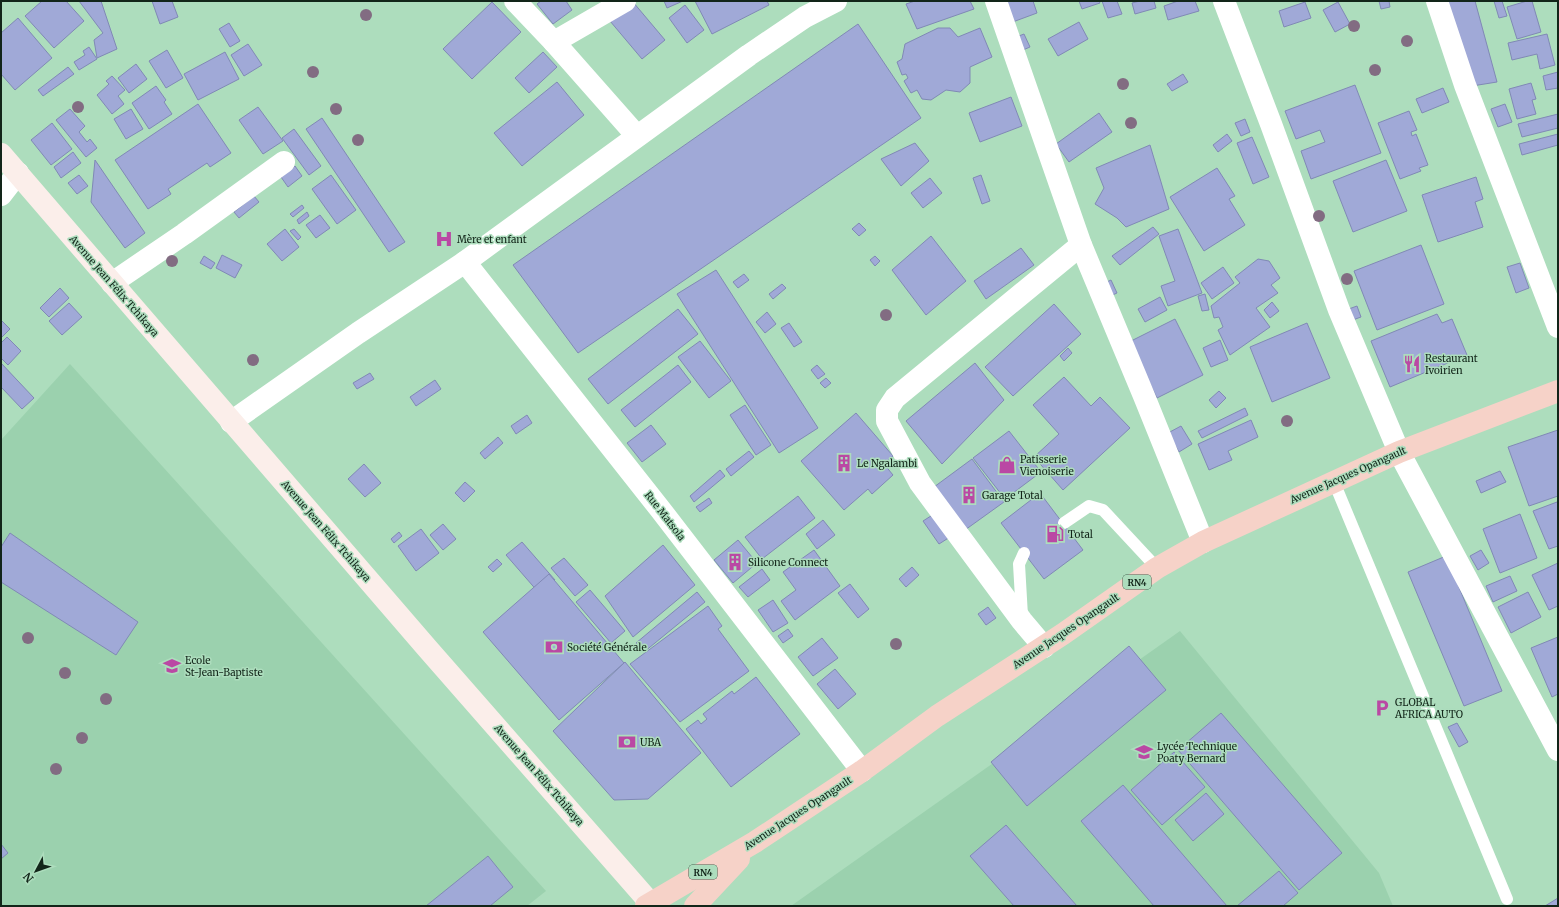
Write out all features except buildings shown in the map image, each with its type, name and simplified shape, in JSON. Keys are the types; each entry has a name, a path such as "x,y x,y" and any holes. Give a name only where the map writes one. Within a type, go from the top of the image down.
{"highway":[{"name":"Avenue Jacques Opangault","path":"650,905 755,842 862,771 937,716 1044,647 1157,568 1202,542 1399,452 1558,391"},
{"name":"RN4","path":"695,906 755,842"}],"main road":[{"name":"Avenue Jean Félix Tchikaya","path":"1,154 231,422 650,905"}],"street":[{"path":"515,1 554,42 637,136"},
{"path":"554,42 625,1"},
{"path":"231,422 358,333 465,262 748,55 805,17 836,1"},
{"path":"996,1 1081,245 1144,396 1202,542"},
{"path":"1224,1 1272,124 1339,310 1399,452 1558,750"},
{"path":"1437,1 1465,85 1558,327"},
{"path":"112,283 184,234 284,162"},
{"path":"1,195 18,173"},
{"path":"1044,647 1022,621 920,483 887,421 887,410 895,398 1081,245"},
{"name":"Rue Matsola","path":"465,262 655,502 862,771"}],"lane":[{"path":"1334,482 1507,899"},
{"path":"1064,524 1089,506 1103,510 1157,568"},
{"path":"1022,621 1019,564 1024,553"}],"shaded area":[{"name":"Ecole St-Jean-Baptiste","path":"70,364 546,891 527,906 1,906 1,440"},
{"name":"Lycée Technique Poaty Bernard","path":"1180,631 1379,873 1393,906 791,906"}],"place":[{"name":"Mère et enfant","path":"444,239"},
{"name":"Restaurant Ivoirien","path":"1412,364"},
{"name":"Le Ngalambi","path":"844,463"},
{"name":"Patisserie Vienoiserie","path":"1007,465"},
{"name":"Garage Total","path":"969,495"},
{"name":"Total","path":"1055,534"},
{"name":"Silicone Connect","path":"735,562"},
{"name":"Société Générale","path":"554,647"},
{"name":"Ecole St-Jean-Baptiste","path":"172,666"},
{"name":"GLOBAL AFRICA AUTO","path":"1382,708"},
{"name":"UBA","path":"627,742"},
{"name":"Lycée Technique Poaty Bernard","path":"1144,752"}]}
